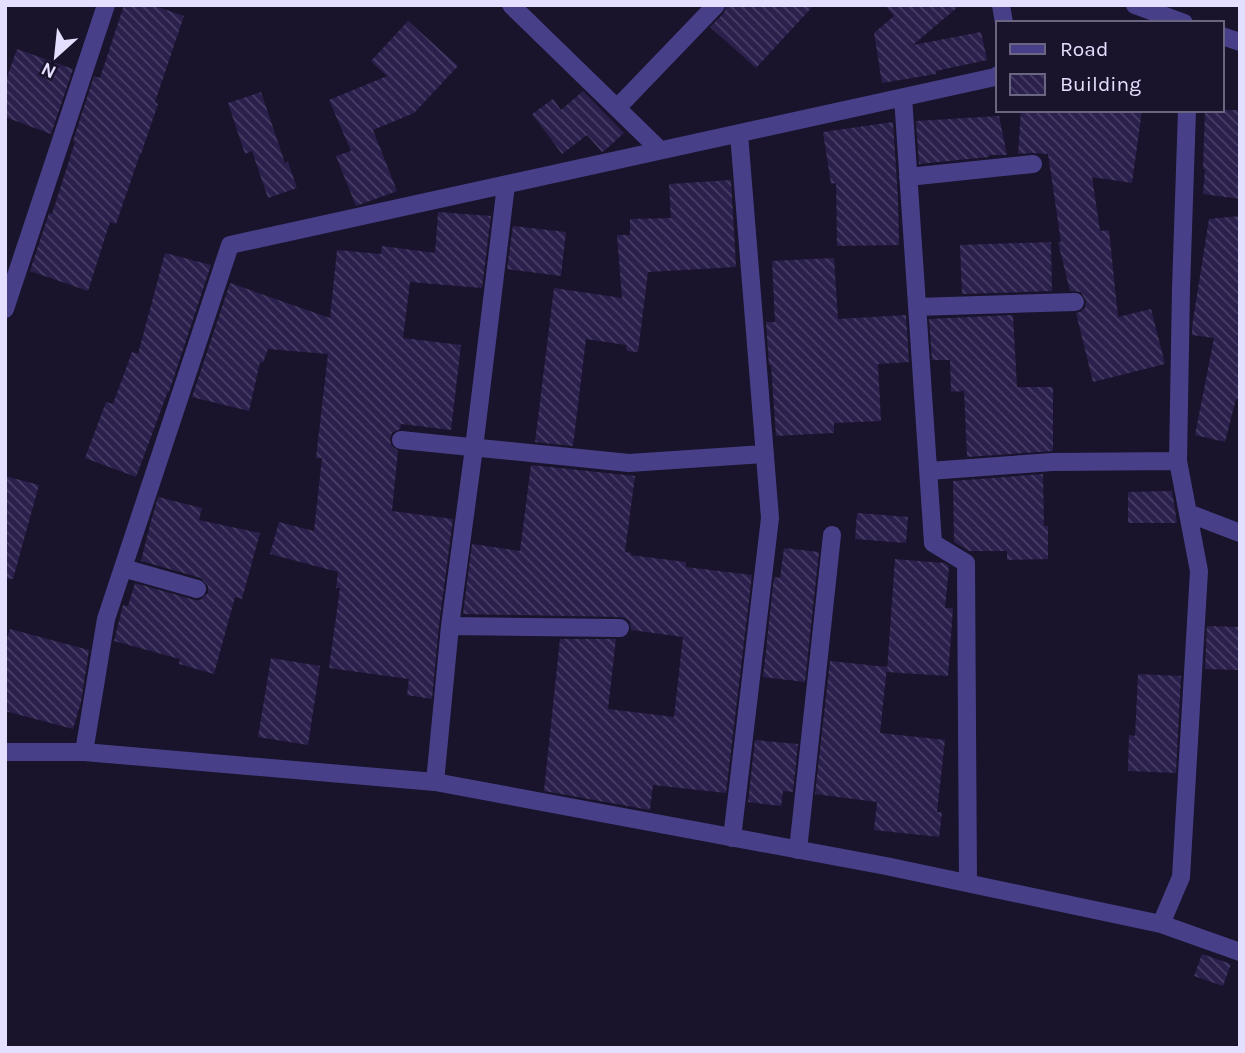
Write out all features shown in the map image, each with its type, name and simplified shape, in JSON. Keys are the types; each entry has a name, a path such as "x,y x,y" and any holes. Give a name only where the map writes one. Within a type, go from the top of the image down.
{"street":[{"path":"5,309 106,5"},
{"path":"511,5 660,150"},
{"path":"617,108 716,5"},
{"path":"1135,5 1179,21"},
{"path":"84,752 106,619 230,245 996,76"},
{"path":"903,97 933,543 966,563 968,883"},
{"path":"1161,924 1181,877 1199,571 1178,461 1187,112"},
{"path":"732,838 770,518 739,134"},
{"path":"908,177 1033,164"},
{"path":"435,782 450,626 506,185"},
{"path":"918,307 1075,302"},
{"path":"401,440 629,463 764,454"},
{"path":"929,471 1052,462 1178,461"},
{"path":"1188,513 1240,533"},
{"path":"798,850 832,535"},
{"path":"123,568 197,589"},
{"path":"450,626 620,628"},
{"path":"5,752 84,752 435,782 968,883 1161,924 1240,952"}],"building":[{"path":"124,5 152,5 184,16 155,102 158,104 141,154 116,224 110,222 88,291 30,271 49,213 52,214 94,76 100,78"},
{"path":"727,5 814,5 756,68 710,27 724,13"},
{"path":"885,5 960,5 913,45 981,32 987,60 936,71 936,74 882,83 874,33 894,16"},
{"path":"408,21 458,66 414,113 373,130 397,191 356,206 336,156 351,151 329,100 387,76 371,61"},
{"path":"17,49 73,69 51,134 5,117 5,83"},
{"path":"583,91 624,133 602,152 587,135 562,154 532,114 553,99 561,110"},
{"path":"261,92 285,163 288,162 297,188 268,198 252,151 245,154 228,103"},
{"path":"1240,110 1240,199 1203,194 1205,112"},
{"path":"1021,112 1142,112 1132,183 1092,177 1100,231 1109,230 1118,317 1151,309 1165,364 1093,382 1076,313 1085,308 1086,301 1081,292 1070,291 1058,242 1061,242 1048,154 1018,154"},
{"path":"999,116 1007,155 919,164 916,121"},
{"path":"893,122 899,245 837,246 836,183 831,184 823,132"},
{"path":"731,180 736,267 648,272 638,352 627,351 626,345 586,339 573,446 535,442 554,288 622,298 617,235 630,235 630,219 671,218 669,184"},
{"path":"438,212 491,216 482,288 410,282 403,338 461,345 451,430 401,424 400,429 392,433 390,438 391,445 398,451 392,511 453,519 432,699 407,695 409,679 329,668 340,588 336,588 338,572 270,554 279,522 314,531 322,458 316,458 328,354 268,349 263,363 260,362 249,411 192,397 230,283 330,318 337,250 381,254 382,246 435,253"},
{"path":"1240,216 1240,400 1236,399 1225,442 1195,435 1214,338 1192,335 1192,327 1209,219"},
{"path":"513,226 566,232 561,276 507,269"},
{"path":"1051,242 1052,291 962,294 960,245"},
{"path":"165,253 211,265 169,392 136,477 85,458 106,402 113,404 132,352 138,354"},
{"path":"834,258 838,319 906,315 909,362 878,364 881,421 834,423 834,433 776,436 766,322 775,322 772,261"},
{"path":"1013,315 1017,387 1053,387 1053,451 967,457 964,391 951,392 950,360 932,360 929,319"},
{"path":"531,465 635,476 625,552 631,553 630,555 686,562 686,567 752,575 726,793 653,785 650,810 544,791 560,639 616,639 608,709 674,717 683,637 631,630 630,622 620,617 463,614 472,544 520,551"},
{"path":"1043,474 1048,559 1007,560 1007,551 969,551 954,542 953,481"},
{"path":"5,476 39,485 13,579 5,578"},
{"path":"1172,491 1177,523 1128,523 1128,492"},
{"path":"158,497 202,508 199,520 260,533 242,599 235,597 214,674 179,664 180,659 114,641 123,605 128,606 135,583 195,600 200,600 208,593 208,586 201,578 141,561"},
{"path":"857,513 908,517 906,543 855,539"},
{"path":"784,548 819,552 805,682 763,677 774,577 780,578"},
{"path":"895,559 944,563 949,566 945,608 953,608 948,676 887,672"},
{"path":"1207,626 1240,627 1238,670 1205,669"},
{"path":"10,629 89,650 81,702 73,729 5,711 5,645"},
{"path":"271,658 320,666 308,745 258,737"},
{"path":"830,661 887,667 880,733 945,740 937,812 942,812 939,837 874,830 877,802 815,794"},
{"path":"1138,674 1181,676 1176,773 1128,771 1129,735 1135,736"},
{"path":"755,740 798,744 793,792 783,791 781,806 748,802"},
{"path":"1202,954 1231,964 1223,986 1194,976"}]}
